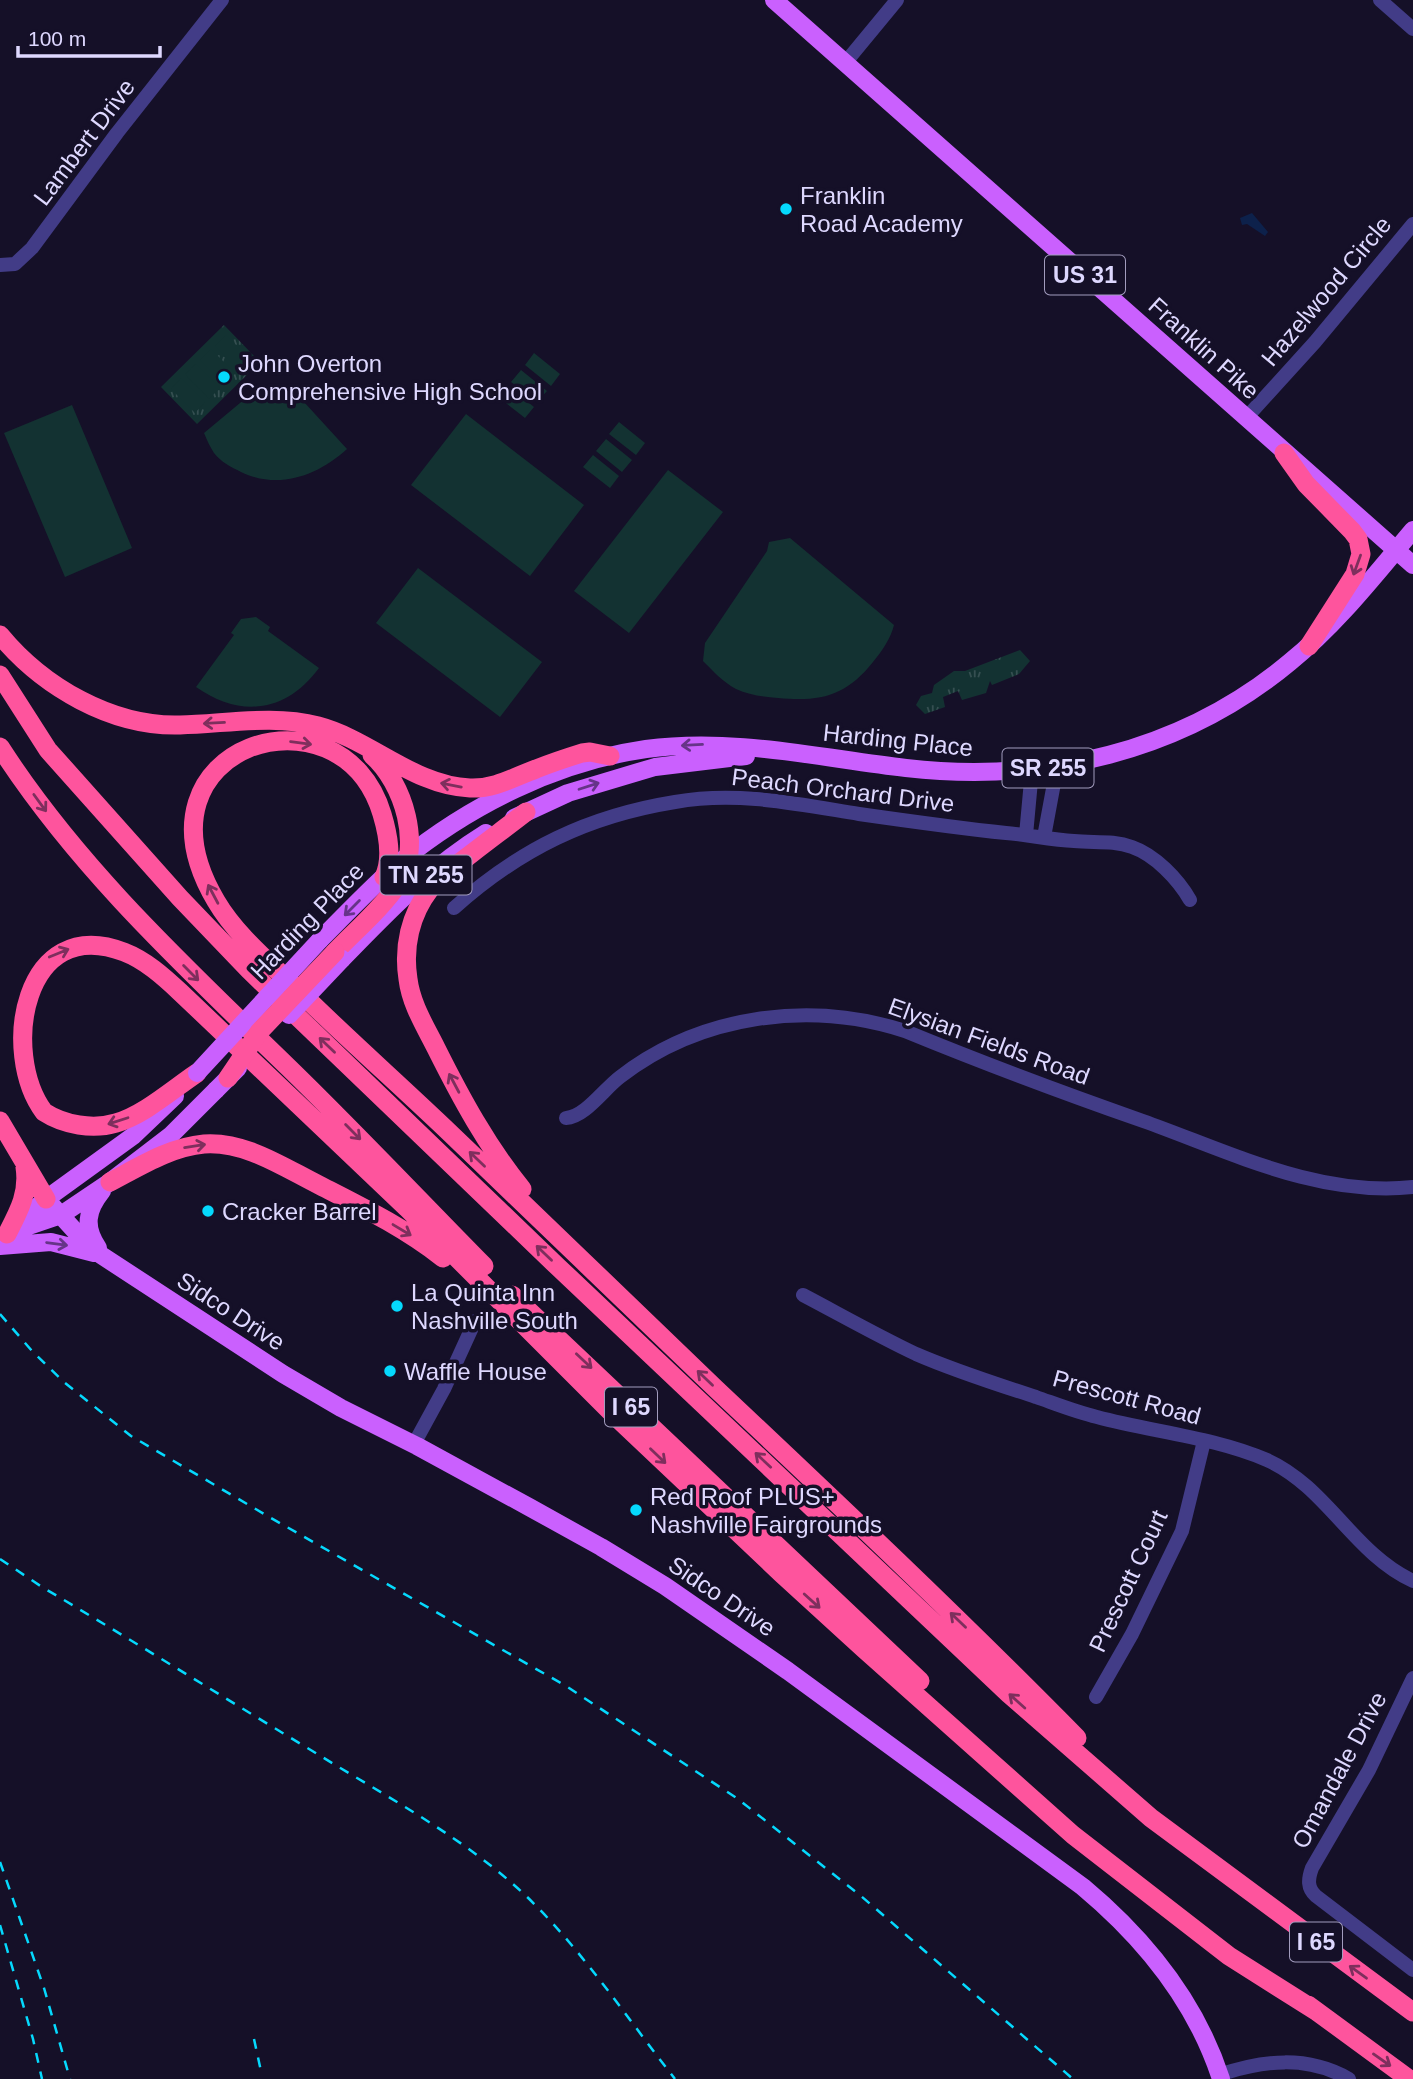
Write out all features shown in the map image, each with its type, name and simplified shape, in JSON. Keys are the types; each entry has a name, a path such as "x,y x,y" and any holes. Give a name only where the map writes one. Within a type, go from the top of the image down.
{"highway":[{"path":"1284,453 1306,484 1352,531 1361,548 1355,574 1309,646"},
{"path":"0,635 35,670 100,710 124,718 174,725 293,722 321,727 430,779 451,786 467,788 499,784 582,753 610,756"},
{"name":"I 65","path":"0,674 48,750 180,898 249,970 1009,1694 1151,1818 1413,2012"},
{"path":"222,1084 259,1032 332,950 398,885 404,874 408,856 408,821 400,794 382,764 352,740"},
{"path":"384,877 389,861 388,841 377,799 355,768 322,746 284,741 264,743 246,749 222,764 208,779 195,804 193,824 198,857 210,891 231,922 314,1006 893,1557 1110,1773 1220,1870"},
{"name":"I 65","path":"0,747 57,826 137,919 287,1066 519,1302 992,1750 1110,1849 1316,2011 1409,2079"},
{"path":"526,812 448,871 430,889 411,925 406,953 407,978 420,1016 477,1125 502,1164 578,1258"},
{"path":"8,1001 34,966 69,948 101,946 127,953 143,962 180,992 407,1208 613,1414 782,1574 1073,1835 1229,1956 1316,2011"},
{"path":"5,1058 16,1084 34,1105 59,1119 86,1126 113,1124 128,1119 197,1073"},
{"path":"0,1121 46,1199"},
{"path":"110,1182 150,1161 185,1147 214,1144 244,1149 363,1207 408,1233 508,1308"},
{"path":"4,1240 19,1211 25,1192 24,1163"}],"main road":[{"name":"Franklin Pike","path":"774,0 1413,565"},
{"name":"Harding Place","path":"332,950 384,877 457,821 503,795 550,775 610,756 697,744 937,771 998,773 1057,767 1134,748 1189,726 1252,690 1289,663 1336,619 1413,530"},
{"name":"Harding Place","path":"4,1240 46,1199 133,1136 197,1073 332,950 384,914 435,868 477,839 568,793 655,767 784,752"},
{"path":"4,1240 61,1215 110,1182 170,1136 222,1084"},
{"path":"104,1257 91,1237 88,1221 92,1206 110,1182"},
{"name":"Sidco Drive","path":"46,1199 104,1257 283,1374 341,1408 414,1444 601,1547 685,1600 788,1671 1083,1888 1125,1926 1168,1977 1196,2020 1220,2077"},
{"path":"4,1240 51,1242 104,1257"}],"street":[{"name":"Lambert Drive","path":"0,265 15,264 32,248 117,133 222,0"},
{"path":"845,63 897,0"},
{"path":"1380,0 1413,29"},
{"name":"Hazelwood Circle","path":"1246,418 1315,342 1413,224"},
{"path":"1044,837 1057,767"},
{"path":"1026,835 1032,770"},
{"name":"Peach Orchard Drive","path":"454,908 522,856 552,839 624,813 676,802 725,796 766,799 895,820 1074,841 1118,843 1137,849 1152,858 1176,880 1190,900"},
{"name":"Elysian Fields Road","path":"566,1118 579,1114 619,1077 640,1063 667,1047 715,1028 769,1017 809,1014 836,1016 867,1020 905,1031 1247,1161 1318,1181 1367,1188 1413,1186"},
{"name":"Prescott Road","path":"803,1295 918,1354 988,1382 1094,1417 1203,1441 1257,1457 1290,1473 1321,1499 1369,1552 1413,1581"},
{"path":"414,1444 444,1389 475,1321"},
{"name":"Prescott Court","path":"1096,1697 1132,1634 1182,1531 1203,1441"},
{"name":"Omandale Drive","path":"1413,1678 1369,1770 1312,1868 1309,1883 1310,1890 1316,1896 1413,1970"},
{"path":"1220,2077 1251,2065 1282,2061 1322,2066 1349,2079"}],"green space":[{"path":"224,325 260,362 197,424 161,387"},
{"path":"226,335 250,359 239,370 215,346"},
{"path":"211,349 235,373 224,384 200,360"},
{"path":"534,353 560,374 551,386 525,365"},
{"path":"196,364 220,388 209,399 185,374"},
{"path":"521,370 547,391 537,402 511,382"},
{"path":"181,378 205,402 195,413 171,389"},
{"path":"273,384 283,385 290,392 293,390 347,449 323,467 283,480 255,477 220,459 204,433 246,398 251,403"},
{"path":"508,386 534,407 525,418 498,397"},
{"path":"72,405 132,548 65,577 4,433"},
{"path":"466,414 584,505 530,576 411,485"},
{"path":"619,422 645,443 636,455 609,434"},
{"path":"606,439 632,460 622,472 596,451"},
{"path":"593,455 619,476 610,488 583,467"},
{"path":"668,470 723,512 629,633 574,591"},
{"path":"790,538 894,625 883,649 853,683 832,694 807,699 746,693 727,683 703,661 705,643 767,551 769,542"},
{"path":"418,568 542,662 500,717 376,623"},
{"path":"256,617 270,627 268,631 319,668 292,694 262,706 229,703 196,687 234,635 231,633 241,619"},
{"path":"1020,650 1030,661 1019,674 992,685 990,681 986,693 962,700 958,691 943,697 945,707 925,714 916,705 921,696 932,693 934,685 954,671 965,671"}],"water":[{"path":"1252,213 1268,232 1265,236 1247,224 1242,225 1240,218"}],"railway":[{"path":"0,1314 65,1383 131,1436 566,1686 738,1799 861,1896 1073,2079"},
{"path":"0,1559 399,1803 477,1855 545,1915 675,2079"},
{"path":"0,1862 44,1988 70,2079"},
{"path":"0,1925 42,2079"},
{"path":"254,2039 262,2076"}],"place":[{"name":"Franklin Road Academy","path":"786,209"},
{"name":"John Overton Comprehensive High School","path":"224,377"},
{"name":"Cracker Barrel","path":"208,1211"},
{"name":"La Quinta Inn Nashville South","path":"397,1306"},
{"name":"Waffle House","path":"390,1371"},
{"name":"Red Roof PLUS+ Nashville Fairgrounds","path":"636,1510"}]}
